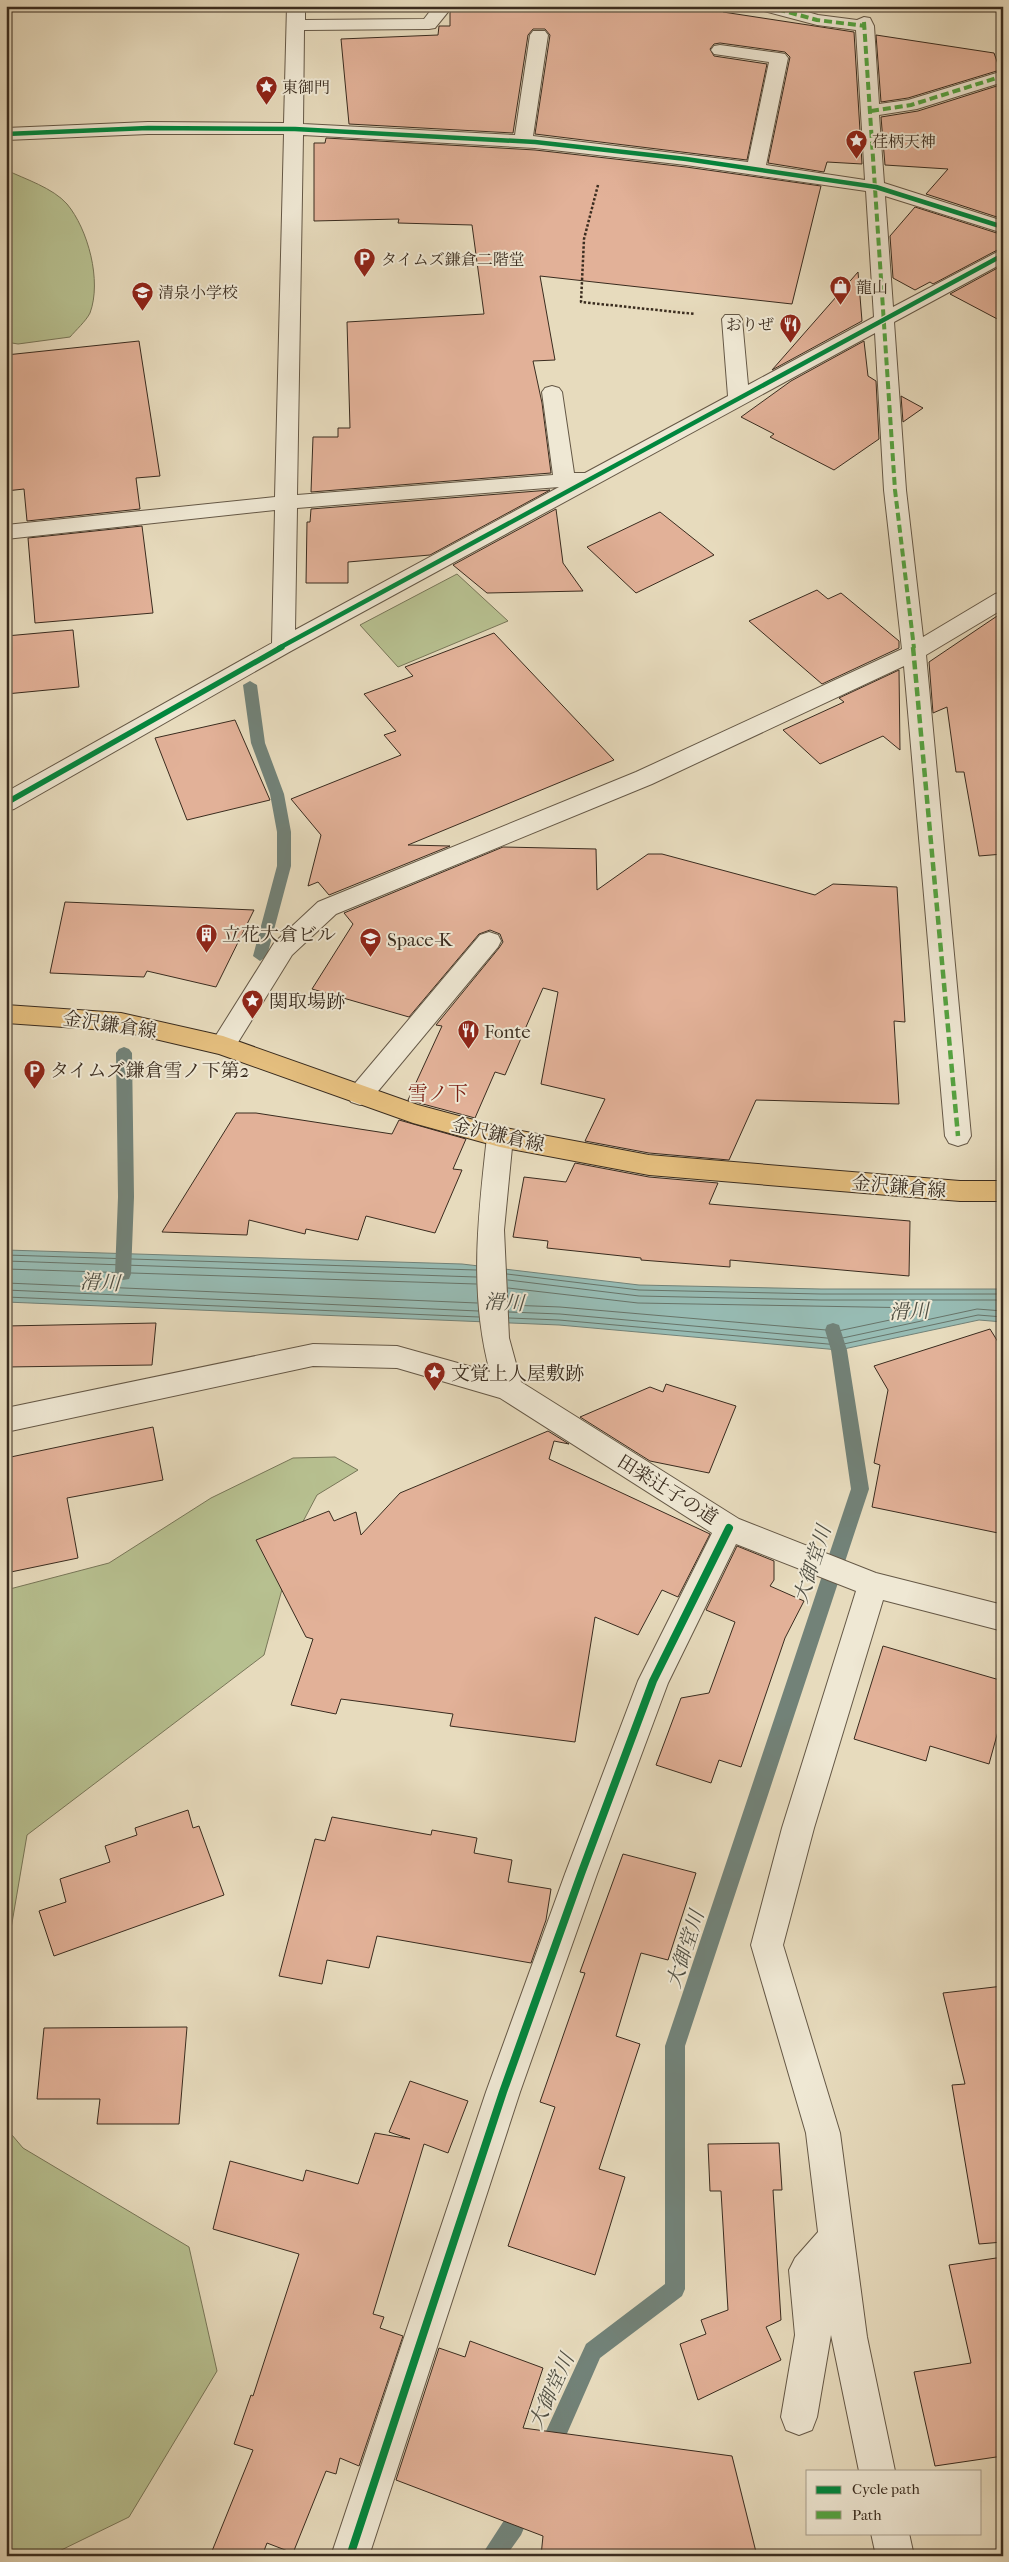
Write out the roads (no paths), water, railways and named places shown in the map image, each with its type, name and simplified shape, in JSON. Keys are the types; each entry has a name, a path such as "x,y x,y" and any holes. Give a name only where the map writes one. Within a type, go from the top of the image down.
{"main road":[{"name":"金沢鎌倉線","path":"6,1014 121,1022 223,1045 360,1095 500,1137 649,1165 960,1191 1003,1192"}],"street":[{"path":"766,6 817,20 864,24 895,490 914,652 958,1136"},
{"path":"283,646 296,16 429,24 443,7"},
{"path":"523,141 539,35"},
{"path":"720,50 779,58 756,168"},
{"path":"870,111 911,106 1003,76"},
{"path":"6,134 148,128 295,130 523,141 756,168 876,187 1003,227"},
{"path":"6,803 283,646 1003,255"},
{"path":"732,319 739,399"},
{"path":"552,392 564,481"},
{"path":"6,532 287,502 594,478"},
{"path":"223,1045 283,949 327,908 644,778 914,652 1003,599"},
{"path":"360,1095 489,941"},
{"path":"500,1137 490,1230 495,1338 509,1389"},
{"name":"田楽辻子の道","path":"6,1420 313,1355 397,1357 509,1389 729,1528 873,1585 1003,1618"},
{"path":"350,2556 503,2092 585,1864 653,1681 729,1528"},
{"path":"873,1585 798,1828 767,1945 823,2133 849,2337 877,2470"},
{"path":"799,2417 813,2336 807,2270 836,2239"},
{"path":"890,2534 894,2556"}],"water":[{"name":"滑川","path":"6,1250 462,1264 639,1285 821,1289 1003,1289 1003,1322 979,1320 839,1350 559,1325 6,1302"}],"waterway":[{"path":"250,685 258,743 277,794 284,832 284,866 260,956"},
{"name":"滑川","path":"123,1274 126,1197 124,1053"},
{"name":"大御堂川","path":"547,2453 593,2351 675,2289 675,2046 860,1489 839,1350 833,1330"},
{"name":"大御堂川","path":"492,2556 513,2527 523,2505"}],"place":[{"name":"東御門","path":"266,106"},
{"name":"荏柄天神","path":"856,160"},
{"name":"タイムズ鎌倉二階堂","path":"365,278"},
{"name":"龍山","path":"840,306"},
{"name":"清泉小学校","path":"142,311"},
{"name":"おりぜ","path":"790,343"},
{"name":"立花大倉ビル","path":"206,953"},
{"name":"Space-K","path":"371,958"},
{"name":"関取場跡","path":"253,1020"},
{"name":"Fonte","path":"468,1050"},
{"name":"タイムズ鎌倉雪ノ下第2","path":"34,1089"},
{"name":"文覚上人屋敷跡","path":"435,1392"}],"district":[{"name":"雪ノ下","path":"438,1093"}]}
